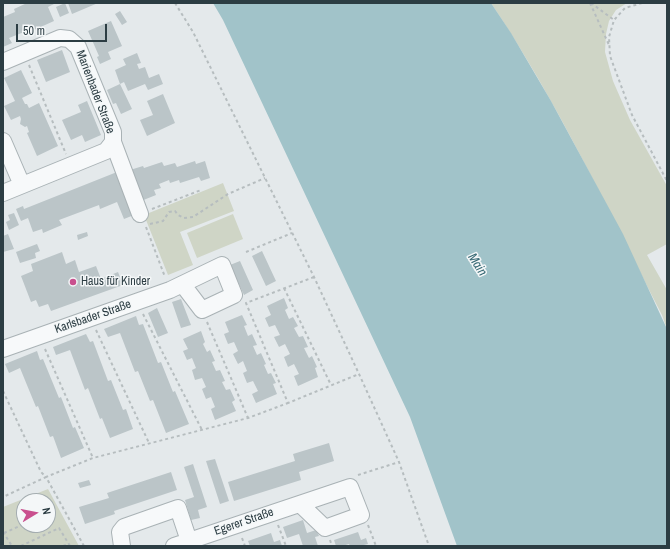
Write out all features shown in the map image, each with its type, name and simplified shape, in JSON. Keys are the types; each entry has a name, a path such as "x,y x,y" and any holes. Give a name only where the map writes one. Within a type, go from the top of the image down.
{"street":[{"name":"Marienbader Straße","path":"3,62 60,38 69,39 78,47 113,132 113,142 106,151 3,193"},
{"path":"3,141 22,185"},
{"path":"113,142 140,214"},
{"name":"Karlsbader Straße","path":"3,349 176,287 222,265 234,296 202,310"},
{"path":"176,287 202,310"},
{"path":"300,504 325,528 361,515 350,487"},
{"name":"Egerer Straße","path":"122,546 120,532 124,527 178,508 181,544 350,487"}],"path":[{"path":"175,3 194,32 314,276 399,462 430,546"},
{"path":"590,3 614,20"},
{"path":"590,3 610,46"},
{"path":"642,3 625,8 614,20 609,37 610,56 632,115 667,181"},
{"path":"24,54 71,166"},
{"path":"176,287 145,225 163,221 169,212 175,211 178,215 184,218 193,217 228,194 265,178"},
{"path":"140,214 201,190"},
{"path":"246,252 292,232"},
{"path":"288,403 246,303 314,276"},
{"path":"284,288 330,385"},
{"path":"136,302 202,430"},
{"path":"202,310 248,418"},
{"path":"91,318 149,442"},
{"path":"39,336 93,458"},
{"path":"3,497 93,458 149,442 248,418 359,374"},
{"path":"3,391 41,472 46,478 84,546"},
{"path":"350,487 351,477 399,462"},
{"path":"273,513 286,546"},
{"path":"361,515 370,527 376,546"},
{"path":"12,546 3,533 16,527"},
{"path":"21,546 59,528 69,545 63,546"}],"green space":[{"path":"491,3 627,3 616,10 609,21 606,34 605,52 613,81 630,120 667,186 667,244 647,255 667,290 667,329 662,315 602,196 560,117 515,40"},
{"path":"223,183 234,211 180,232 193,265 168,275 144,215"},
{"path":"233,214 243,239 197,258 187,233"},
{"path":"48,489 50,493 38,493"},
{"path":"16,502 16,533 56,533 56,504 79,546 3,546 3,507"}],"water":[{"name":"Main","path":"213,3 491,3 511,33 551,101 623,234 667,329 667,546 457,546 410,417 223,20"}],"building":[{"path":"27,3 53,3 54,4 48,7 54,21 25,34 24,32 9,38 12,43 3,47 3,17 15,12 14,9"},
{"path":"65,3 69,13 60,17 56,7"},
{"path":"68,3 98,3 72,14"},
{"path":"120,11 127,22 122,25 115,14"},
{"path":"111,21 122,46 108,52 111,59 100,64 97,57 99,56 88,31"},
{"path":"62,50 70,72 46,82 37,60"},
{"path":"137,53 141,63 137,64 139,69 145,67 149,78 159,74 163,84 148,90 145,84 128,91 124,82 120,84 115,70 126,65 123,59"},
{"path":"21,70 32,93 22,98 29,108 39,103 58,146 37,156 27,133 29,132 27,126 25,127 20,124 20,116 11,120 4,106 15,101 4,78"},
{"path":"120,84 132,109 121,114 116,103 113,104 107,90"},
{"path":"163,94 175,123 147,136 140,120 153,115 147,101"},
{"path":"87,101 101,135 85,142 82,135 71,140 62,120 81,112 78,105"},
{"path":"195,161 196,164 205,161 210,178 201,181 199,177 180,183 179,180 170,183 169,180 159,184 161,188 154,190 156,195 141,201 130,170 143,166 144,168 162,162 164,166 175,163 177,167"},
{"path":"117,172 134,215 124,219 117,202 100,209 99,205 59,220 62,225 43,233 42,229 33,232 28,218 21,221 16,209 23,206 24,209"},
{"path":"14,213 19,225 9,230 6,222 10,220 8,215"},
{"path":"87,232 88,236 78,240 77,235"},
{"path":"8,234 14,249 3,252 3,236"},
{"path":"37,244 40,251 35,253 36,258 20,263 16,252"},
{"path":"262,251 276,281 266,286 252,256"},
{"name":"Haus für Kinder","path":"62,252 66,264 75,260 79,272 96,266 101,279 118,272 123,285 51,311 48,304 39,307 36,300 31,302 21,276 33,271 31,264"},
{"path":"240,261 253,290 244,295 230,265"},
{"path":"284,298 288,308 285,310 289,319 293,317 298,326 294,328 299,337 303,336 308,347 304,348 309,358 312,356 317,367 315,368 318,377 298,386 294,376 299,374 294,364 288,367 284,357 290,354 285,344 279,347 274,337 280,335 275,325 269,327 265,318 271,315 267,306"},
{"path":"181,299 191,325 181,328 172,302"},
{"path":"157,308 168,333 158,337 148,313"},
{"path":"242,315 247,325 244,326 248,336 252,334 257,345 253,346 257,355 261,353 266,364 264,365 268,374 271,373 276,383 273,384 277,394 256,403 252,394 258,391 253,381 247,383 243,373 247,371 243,361 238,364 233,354 238,351 234,342 228,344 224,334 229,332 225,322"},
{"path":"136,316 139,325 143,324 158,363 161,362 173,392 175,391 189,424 166,433 153,400 150,401 138,371 135,372 120,333 108,337 104,329"},
{"path":"201,331 205,342 203,344 207,352 210,350 215,361 212,362 216,371 220,370 225,381 222,382 226,390 230,389 235,400 232,402 236,411 215,420 211,409 215,407 211,397 206,399 202,389 206,387 202,378 195,380 192,370 196,368 192,358 187,360 183,351 188,349 183,339"},
{"path":"86,334 90,342 93,341 108,381 111,380 123,410 126,409 133,429 110,438 102,418 100,419 88,388 85,390 70,350 56,355 53,347"},
{"path":"37,351 40,360 43,359 59,398 61,397 73,428 75,427 84,448 61,458 53,436 50,437 38,406 36,407 20,368 9,373 5,364"},
{"path":"329,443 334,461 299,472 301,480 234,501 228,482 295,461 293,454"},
{"path":"215,459 229,501 220,504 206,461"},
{"path":"193,464 207,507 198,510 200,518 191,520 185,500 194,497 184,467"},
{"path":"171,472 177,490 114,511 115,514 85,524 79,507 109,498 107,493"},
{"path":"89,480 91,485 80,488 78,483"},
{"path":"303,520 307,533 316,530 319,536 315,537 318,546 303,546 299,534 287,538 283,527"},
{"path":"358,532 361,540 366,538 368,544 364,545 365,546 350,546 349,544 336,546 334,540"},
{"path":"271,533 274,542 280,540 282,546 250,546 248,541"}],"place":[{"name":"Haus für Kinder","path":"73,282"}]}
